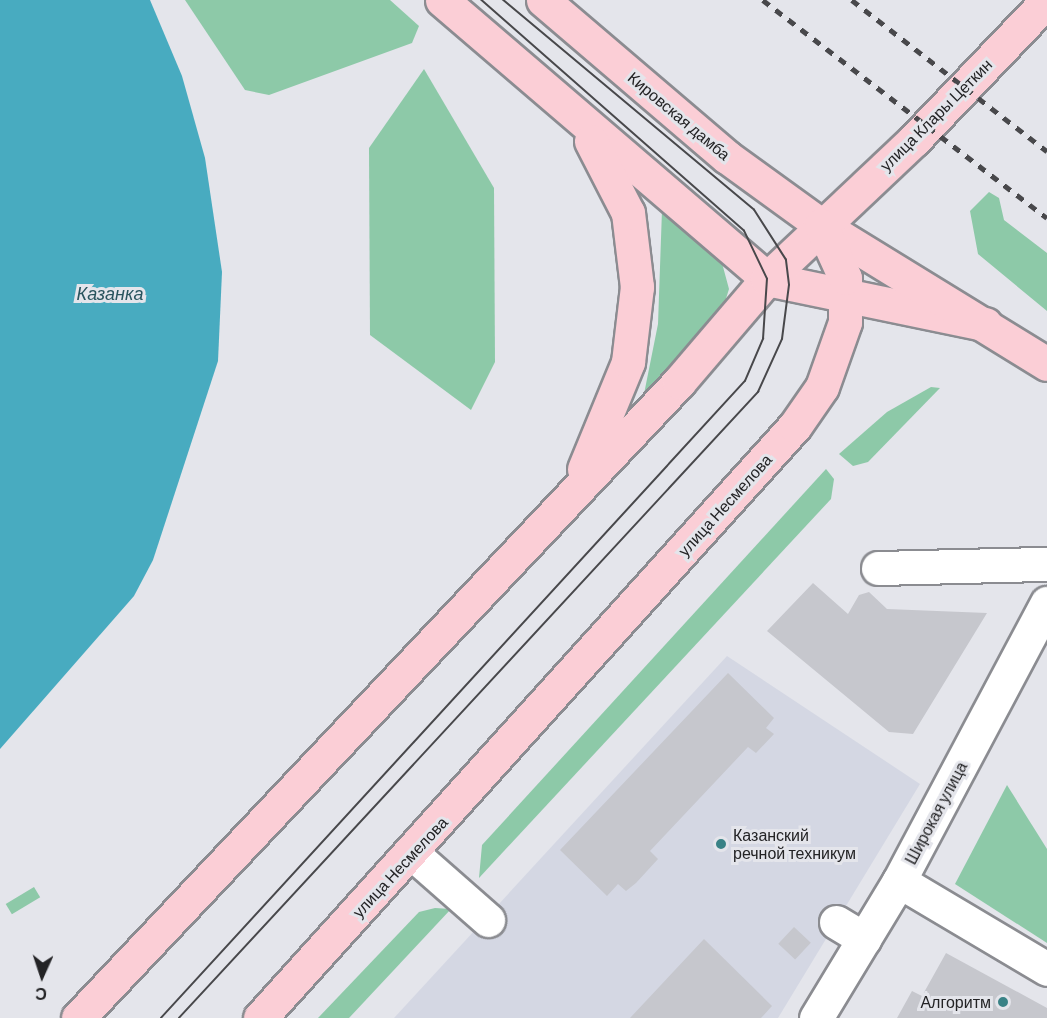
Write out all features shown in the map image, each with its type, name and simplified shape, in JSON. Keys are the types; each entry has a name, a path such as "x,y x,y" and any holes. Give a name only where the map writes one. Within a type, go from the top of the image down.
{"main road":[{"path":"442,0 767,279 985,324"},
{"name":"Кировская дамба","path":"543,0 727,157 821,225 1047,364"},
{"name":"улица Клары Цеткин","path":"821,225 914,140 1047,0"},
{"path":"571,495 618,398 628,362 637,287 628,213 613,175 572,112"},
{"path":"78,1018 680,382 767,279 821,225"},
{"name":"улица Несмелова","path":"260,1018 413,854 795,426 837,350 847,297 837,255 821,225"}],"street":[{"path":"878,568 1047,564"},
{"name":"Широкая улица","path":"816,1018 899,881 1047,603"},
{"path":"413,854 488,920"},
{"path":"899,881 1047,969"},
{"path":"836,922 864,939"}],"shaded area":[{"name":"Казанский речной техникум","path":"727,656 920,784 778,1018 394,1018"}],"green space":[{"path":"185,0 390,0 419,26 412,43 269,95 245,90"},
{"path":"424,69 494,188 495,362 471,410 370,335 369,148"},
{"path":"989,192 999,198 1004,220 1047,253 1047,311 978,254 970,211"},
{"path":"662,210 722,263 729,289 724,305 643,399 658,324"},
{"path":"931,387 940,388 868,462 853,466 839,454 887,412"},
{"path":"826,469 834,479 831,499 479,878 482,845"},
{"path":"1007,785 1047,849 1047,943 955,884"},
{"path":"34,887 40,897 12,914 6,904"},
{"path":"435,908 451,909 349,1018 318,1018 419,912"}],"water":[{"name":"Казанка","path":"0,0 150,0 182,76 205,158 222,272 218,361 153,560 134,596 0,749"}],"building":[{"path":"813,583 848,614 859,595 869,592 887,609 987,613 913,734 889,732 767,631"},
{"path":"728,673 774,718 766,728 774,734 756,753 748,747 650,851 658,859 636,883 626,891 618,884 607,896 560,850"},
{"path":"794,927 811,943 795,960 778,944"},
{"path":"704,939 772,1006 761,1018 630,1018"},
{"path":"946,953 1047,1008 1047,1018 897,1018 912,991 922,996"}],"tram line":[{"path":"161,1018 745,381 763,339 767,279 744,231 481,0"},
{"path":"179,1018 758,392 782,339 789,285 786,260 754,210 503,0"}],"railway":[{"path":"763,0 1047,218"},
{"path":"852,0 1047,151"}],"place":[{"name":"Казанский речной техникум","path":"721,844"},
{"name":"Алгоритм","path":"1003,1002"}]}
